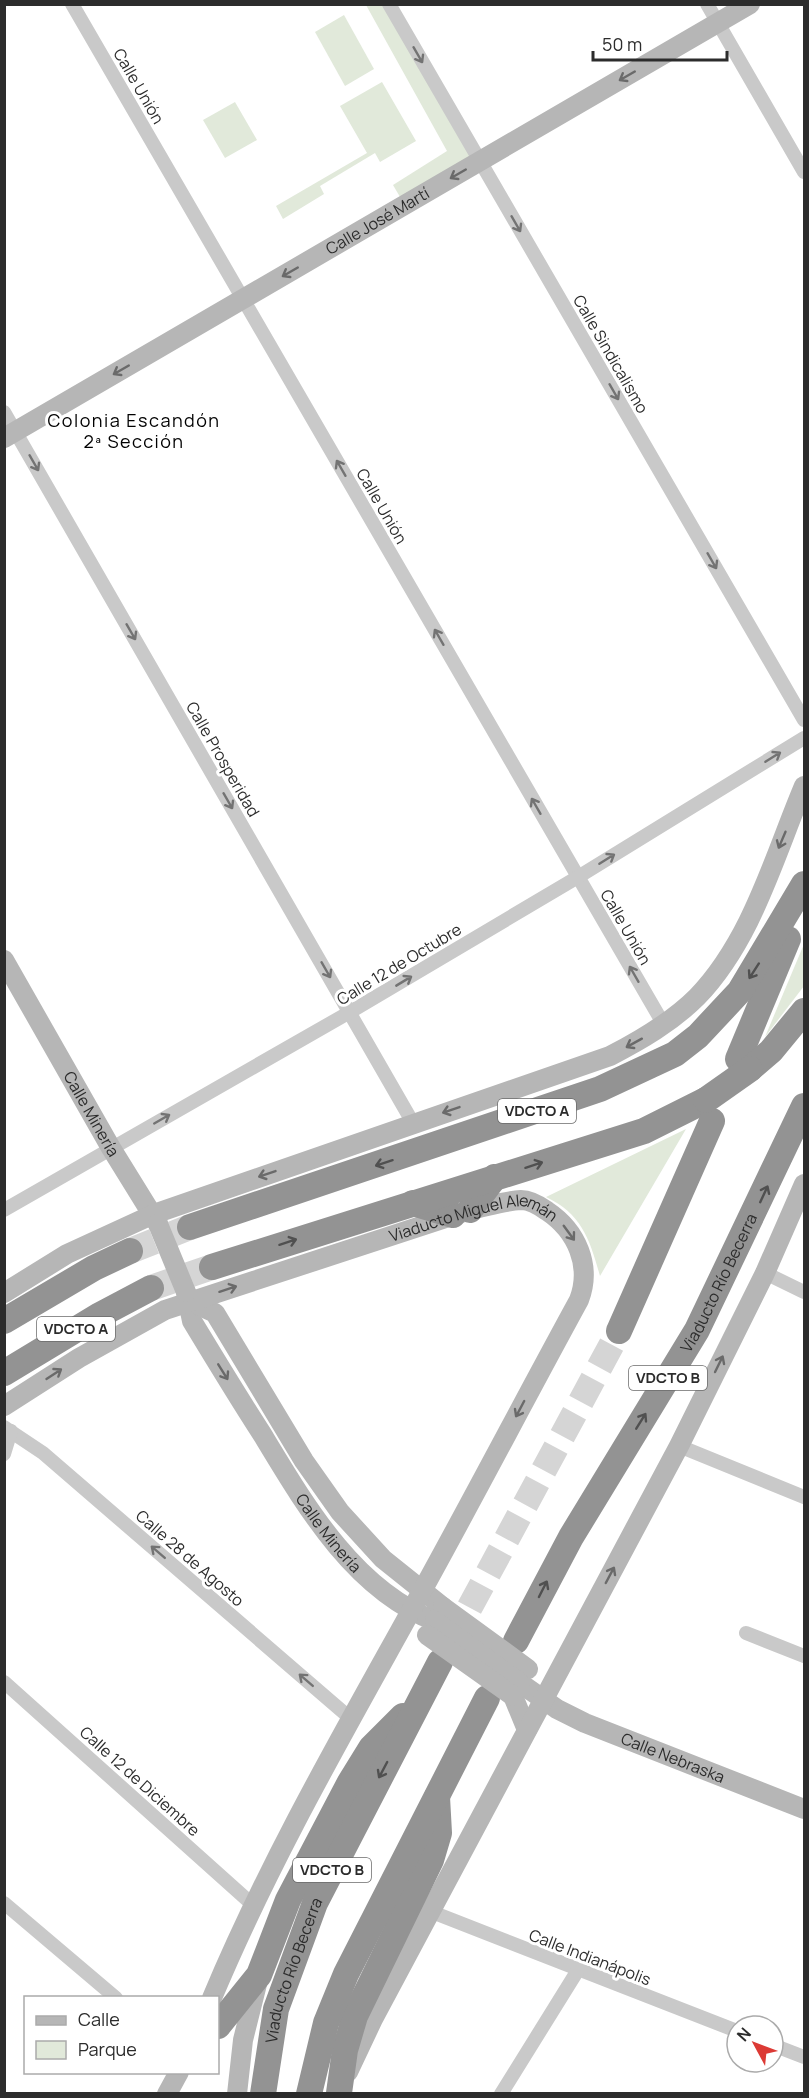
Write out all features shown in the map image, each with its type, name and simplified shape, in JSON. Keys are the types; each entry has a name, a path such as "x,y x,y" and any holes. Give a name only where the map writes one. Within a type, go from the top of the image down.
{"highway":[{"name":"VDCTO A","path":"190,1227 600,1089 675,1054 698,1036 740,992 804,884"},
{"path":"744,1064 804,896"},
{"name":"Viaducto Miguel Alemán","path":"212,1267 709,1110 744,1064 779,1043 804,1011"},
{"name":"Viaducto Río Becerra","path":"516,1641 581,1518 697,1330 804,1106"},
{"path":"619,1331 709,1110"},
{"path":"413,1203 462,1212 495,1177"},
{"name":"VDCTO A","path":"4,1321 94,1268 130,1251"},
{"name":"VDCTO A","path":"4,1373 100,1315 151,1288"},
{"name":"Viaducto Río Becerra","path":"263,2094 276,2009 315,1903 440,1662"},
{"path":"219,2025 259,1975 288,1900 350,1782 371,1748 422,1697"},
{"name":"VDCTO B","path":"309,2094 326,2023 345,1974 487,1698"},
{"path":"339,2093 345,2050 355,2016 431,1860 439,1833 437,1794"}],"main road":[{"name":"Calle José Martí","path":"10,435 750,4"},
{"path":"4,1293 67,1254 414,1123 610,1056 664,1025 696,998 734,948 804,786"},
{"name":"Calle Minería","path":"4,960 111,1148 156,1219 188,1296 192,1321 313,1517 358,1567 410,1612 435,1621 520,1683 547,1693"},
{"path":"339,2093 373,2019 679,1446 765,1273 804,1184"},
{"name":"Viaducto Miguel Alemán","path":"4,1406 88,1352 188,1296 462,1212 522,1200 542,1208 572,1235 582,1258 584,1280 579,1300 422,1591"},
{"name":"Calle Minería","path":"188,1296 214,1313 304,1461 340,1512 383,1559 422,1591 435,1621"},
{"path":"213,1996 253,1905 350,1718 422,1591"},
{"path":"396,1636 435,1621"},
{"path":"520,1683 527,1730"},
{"name":"Calle Nebraska","path":"547,1693 585,1723 804,1809"},
{"name":"Viaducto Río Becerra","path":"237,2094 243,2040 259,1975"},
{"path":"167,2094 179,2074"},
{"path":"180,2074 186,2094"}],"street":[{"name":"Calle Unión","path":"72,4 664,1025"},
{"name":"Calle Sindicalismo","path":"389,4 804,720"},
{"path":"707,4 804,172"},
{"name":"Calle Prosperidad","path":"4,412 10,435 414,1123"},
{"name":"Calle 12 de Octubre","path":"4,1210 350,1012 578,877 804,738"},
{"path":"765,1273 804,1292"},
{"path":"4,1454 8,1429"},
{"name":"Calle 28 de Agosto","path":"8,1429 43,1453 350,1718"},
{"path":"679,1446 804,1497"},
{"path":"746,1633 804,1656"},
{"name":"Calle 12 de Diciembre","path":"4,1682 253,1905"},
{"path":"4,1903 114,1996"},
{"name":"Calle Indianápolis","path":"432,1912 725,2026"},
{"path":"501,2094 578,1970"},
{"path":"785,2050 804,2057"}],"green space":[{"path":"366,5 385,5 475,161 403,202 393,185 447,151"},
{"path":"344,15 374,69 345,86 315,32"},
{"path":"382,82 416,141 380,162 375,153 320,186 324,194 283,219 276,206 367,153 340,106"},
{"path":"235,102 257,140 225,158 203,120"},
{"path":"804,944 804,986 765,1037"},
{"path":"686,1129 600,1276 583,1229 568,1211 546,1197"}],"tunnel":[{"path":"130,1251 190,1227"},
{"path":"151,1288 212,1267"},
{"path":"451,1642 619,1331"}],"district":[{"name":"Colonia Escandón 2ª Sección","path":"134,431"}]}
